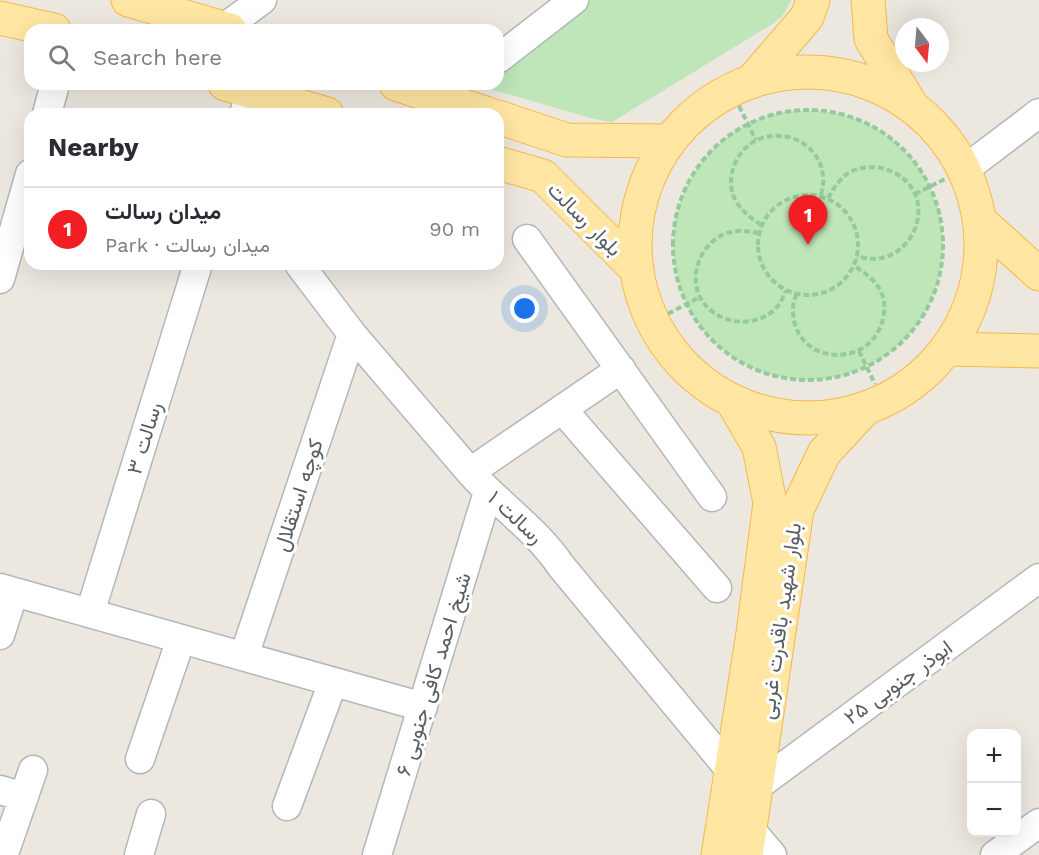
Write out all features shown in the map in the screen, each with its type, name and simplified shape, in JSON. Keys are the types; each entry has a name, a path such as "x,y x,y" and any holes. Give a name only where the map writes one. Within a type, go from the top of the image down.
{"main road":[{"path":"128,0 210,24"},
{"path":"742,86 807,17 813,0"},
{"path":"868,0 871,39 913,107"},
{"path":"0,18 27,24"},
{"path":"818,73 852,78 884,90 913,107 942,135 964,170 974,195 980,221 981,255 976,289 964,321 946,350 918,379 874,405 831,417 798,418 764,413 732,401 707,387 685,368 666,346 652,322 639,287 636,269 634,236 640,202 652,170 669,141 698,112 742,86 784,74 818,73"},
{"path":"414,90 470,108"},
{"path":"240,97 296,108"},
{"path":"504,119 567,140 669,141"},
{"name":"بلوار رسالت","path":"504,165 543,176 636,269"},
{"path":"980,221 1039,274"},
{"path":"946,350 1039,351"},
{"name":"بلوار شهید باقدرت غربی","path":"732,401 759,447 770,503 753,633 743,779 748,842"},
{"name":"بلوار شهید باقدرت غربی","path":"718,855 743,779 797,510 824,453 874,405"}],"street":[{"path":"233,24 262,0"},
{"path":"504,54 574,0"},
{"path":"49,108 53,90"},
{"path":"964,170 1039,113"},
{"path":"0,279 24,195"},
{"path":"527,239 712,497"},
{"name":"رسالت ۳","path":"90,613 196,270"},
{"name":"رسالت ۱","path":"304,270 352,334 479,482 546,545 561,566 743,779"},
{"name":"کوچه استقلال","path":"244,656 352,334"},
{"path":"479,482 562,409 621,369"},
{"path":"562,409 717,588"},
{"name":"شیخ احمد کافی جنوبی ۶","path":"377,855 423,707 479,482"},
{"name":"ابوذر جنوبی ۲۵","path":"743,779 1039,578"},
{"path":"0,635 7,590 423,707"},
{"path":"140,759 181,639"},
{"path":"287,807 333,682"},
{"path":"6,848 12,794 33,770"},
{"path":"139,855 151,813"},
{"path":"995,855 1039,823"},
{"path":"748,842 772,855"}],"path":[{"path":"742,86 749,124 756,140"},
{"path":"789,111 816,111 842,115 867,124 890,137 909,155 930,187 942,227 944,253 939,279 930,304 916,327 898,346 876,362 852,373 826,379 800,381 773,376 749,367 726,353 706,335 690,314 673,264 672,238 676,212 686,187 700,164 718,144 749,124 789,111"},
{"path":"761,225 746,215 735,201 731,184 733,166 742,151 756,140 774,135 792,137 807,146 819,160 824,177 821,196"},
{"path":"828,198 837,182 852,171 870,167 888,169 904,179 915,194 919,211 916,229 907,244 892,255 875,259 857,257"},
{"path":"915,194 964,170"},
{"path":"804,194 828,198 843,208 854,222 859,239 854,266 844,280 830,290 813,295 786,291 772,281 762,267 758,250 761,225 771,209 786,199 804,194"},
{"path":"759,233 740,230 722,235 707,246 698,261 696,280 700,297 712,312 728,320 746,323 763,318 777,306 786,291"},
{"path":"796,294 793,312 797,329 808,344 824,354 842,356 859,351 874,341 883,325 885,307 881,290 870,275 854,266"},
{"path":"652,322 700,297"},
{"path":"859,351 867,366 874,405"}],"green space":[{"path":"586,0 791,0 783,15 774,23 612,122 594,119 494,90 504,90 504,61"},
{"path":"808,110 834,113 860,120 883,133 904,149 920,170 933,193 940,219 943,245 940,271 933,297 920,320 904,341 883,357 860,370 834,377 808,380 782,377 756,370 733,357 712,341 696,320 683,297 676,271 673,245 676,219 683,193 696,170 712,149 733,133 756,120 782,113"}],"place":[{"name":"میدان رسالت","path":"808,245"}]}
